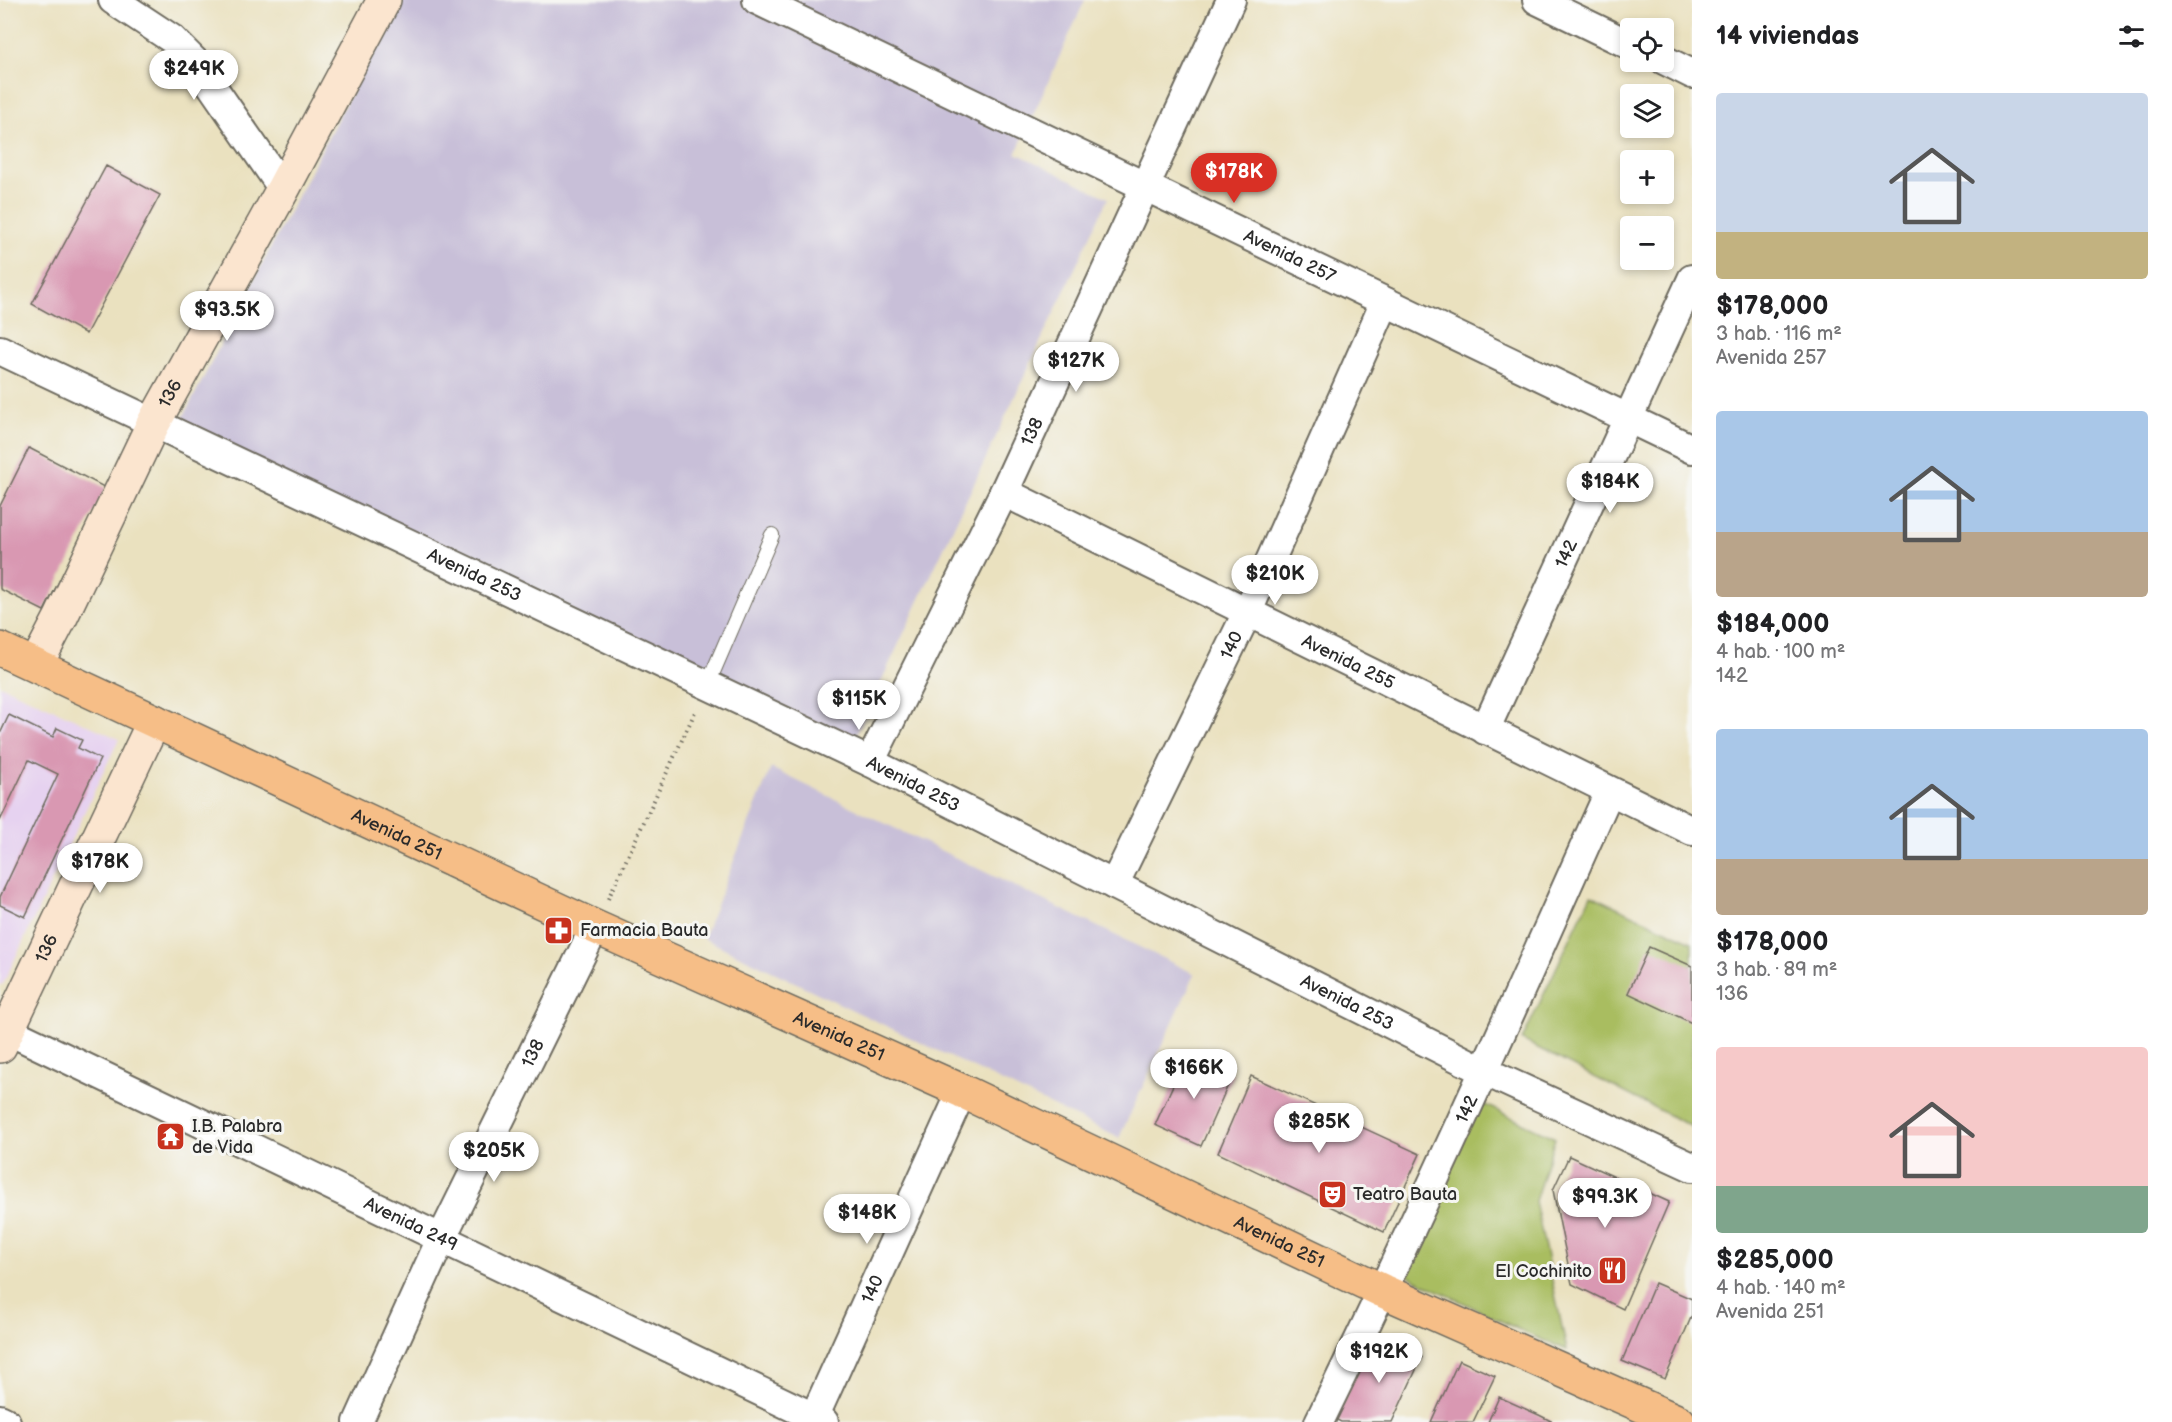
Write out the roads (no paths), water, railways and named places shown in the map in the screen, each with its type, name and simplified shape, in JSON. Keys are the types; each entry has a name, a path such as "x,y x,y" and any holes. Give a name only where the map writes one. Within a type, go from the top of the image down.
{"main road":[{"name":"Avenida 251","path":"0,649 595,927 962,1091 1383,1291 1679,1422"}],"street":[{"path":"113,0 172,39 196,63 282,189"},
{"name":"136","path":"36,665 153,423 384,0"},
{"name":"Avenida 257","path":"757,0 1692,449"},
{"name":"138","path":"870,762 1004,492 1231,0"},
{"path":"1537,0 1620,40"},
{"path":"1674,65 1692,74"},
{"name":"142","path":"1485,730 1692,279"},
{"name":"140","path":"1114,885 1248,610 1385,302"},
{"name":"Avenida 253","path":"0,350 870,762 1484,1071 1692,1167"},
{"name":"Avenida 255","path":"1004,492 1248,610 1609,792 1692,831"},
{"name":"136","path":"2,1034 154,721"},
{"name":"142","path":"1319,1422 1383,1291 1609,792"},
{"name":"138","path":"358,1422 441,1239 595,927"},
{"name":"Avenida 249","path":"2,1034 441,1239 817,1420"},
{"name":"140","path":"817,1420 962,1091"},
{"path":"0,1419 6,1422"}],"lane":[{"path":"707,686 772,535"}],"place":[{"name":"Farmacia Bauta","path":"559,930"},
{"name":"I.B. Palabra de Vida","path":"171,1136"},
{"name":"Teatro Bauta","path":"1332,1194"},
{"name":"El Cochinito","path":"1613,1271"}]}
